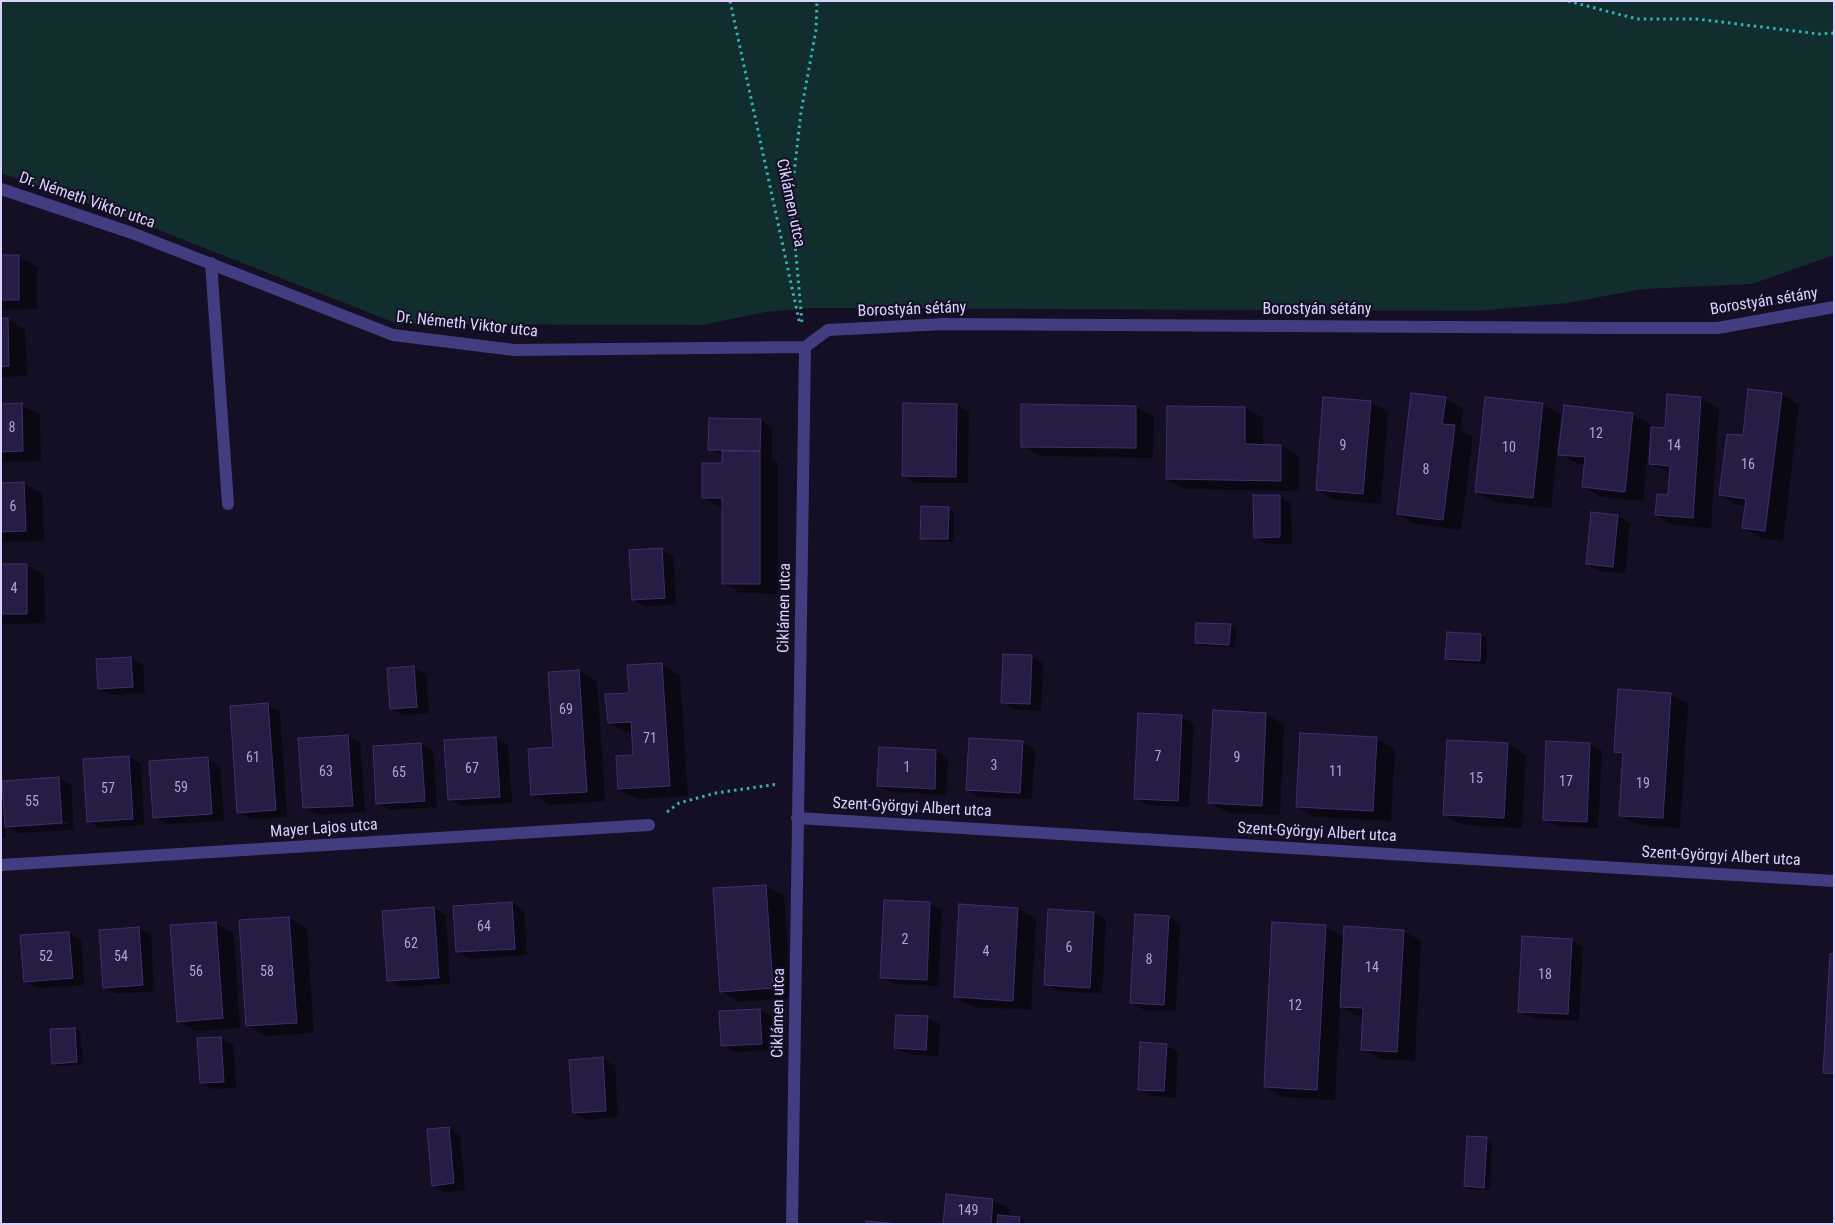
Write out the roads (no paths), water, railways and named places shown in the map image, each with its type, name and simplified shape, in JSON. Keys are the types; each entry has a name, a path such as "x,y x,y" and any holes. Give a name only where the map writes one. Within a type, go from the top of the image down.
{"street":[{"name":"Dr. Németh Viktor utca","path":"1,189 132,232 392,335 514,350 805,347"},
{"path":"211,263 228,504"},
{"name":"Borostyán sétány","path":"805,347 828,330 944,324 1718,328 1834,307"},
{"name":"Ciklámen utca","path":"792,1224 805,347"},
{"name":"Szent-Györgyi Albert utca","path":"798,818 1834,881"},
{"name":"Mayer Lajos utca","path":"1,865 649,825"}]}
